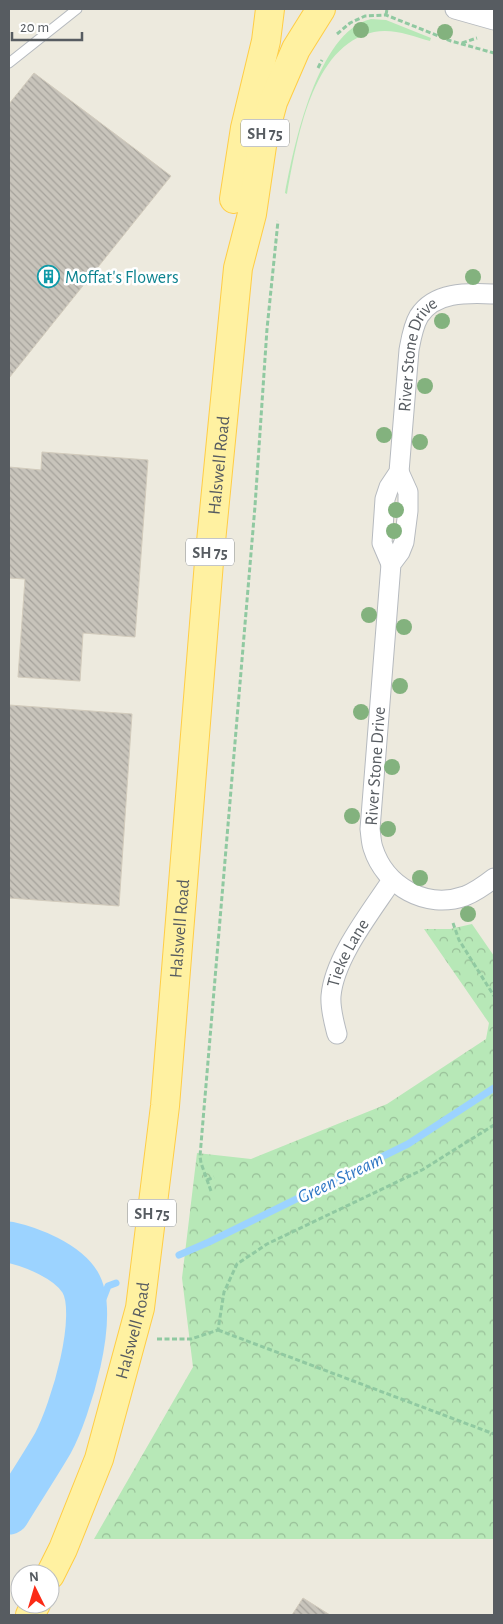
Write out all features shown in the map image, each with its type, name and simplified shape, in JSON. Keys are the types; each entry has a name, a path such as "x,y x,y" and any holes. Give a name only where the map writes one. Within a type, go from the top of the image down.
{"main road":[{"name":"Halswell Road","path":"238,268 232,214 245,128 266,41 270,9"},
{"name":"Halswell Road","path":"56,1564 99,1459 140,1308 165,1106 209,562 238,268 252,214 263,139 273,102 296,49 322,9"}],"street":[{"path":"455,9 494,20"},
{"name":"River Stone Drive","path":"494,294 464,293 447,296 433,303 420,316 413,331 409,350 399,472 408,492 408,511 404,542 400,552 391,564 370,830 373,849 392,880 414,894 431,900 450,900 465,896 494,878"},
{"name":"Tieke Lane","path":"337,1034 330,998 336,968 392,880"}],"lane":[{"path":"9,62 77,9"}],"path":[{"path":"386,15 388,9"},
{"path":"332,41 356,19 365,16 386,15 460,43 494,52"},
{"path":"460,43 467,41"},
{"path":"315,73 325,54"},
{"path":"316,57 322,60"},
{"path":"211,1191 200,1156 255,506 267,329 278,227"},
{"path":"453,923 462,946 494,996"},
{"path":"218,1330 224,1292 237,1264 267,1244 422,1170 494,1125"},
{"path":"207,1180 214,1177"},
{"path":"132,1340 191,1339 218,1330 494,1434"}],"green space":[{"path":"371,19 386,20 431,38 430,41 395,32 374,32 353,41 335,55 321,75 302,123 287,194 285,193 289,173 302,121 322,67 336,45 352,28"},
{"path":"472,924 494,956 494,1539 94,1539 193,1367 182,1278 197,1153 251,1159 387,1104 486,1039 489,1023 424,929 450,929"}],"building":[{"name":"Moffat's Flowers","path":"34,73 171,176 9,378 9,104"},
{"path":"42,452 148,460 135,637 83,633 80,681 18,677 25,579 9,578 9,467 41,470"},
{"path":"9,705 132,714 119,906 9,898"},
{"path":"303,1598 330,1615 292,1615"}],"waterway":[{"name":"Green Stream","path":"179,1255 408,1144 494,1088"},
{"path":"9,1242 28,1247 48,1256 58,1261 74,1274 80,1282 85,1297 87,1317 80,1363 60,1428 48,1452 9,1514"},
{"name":"Green Stream","path":"86,1307 103,1299 108,1286 116,1283"}],"place":[{"name":"Moffat's Flowers","path":"49,277"}]}
